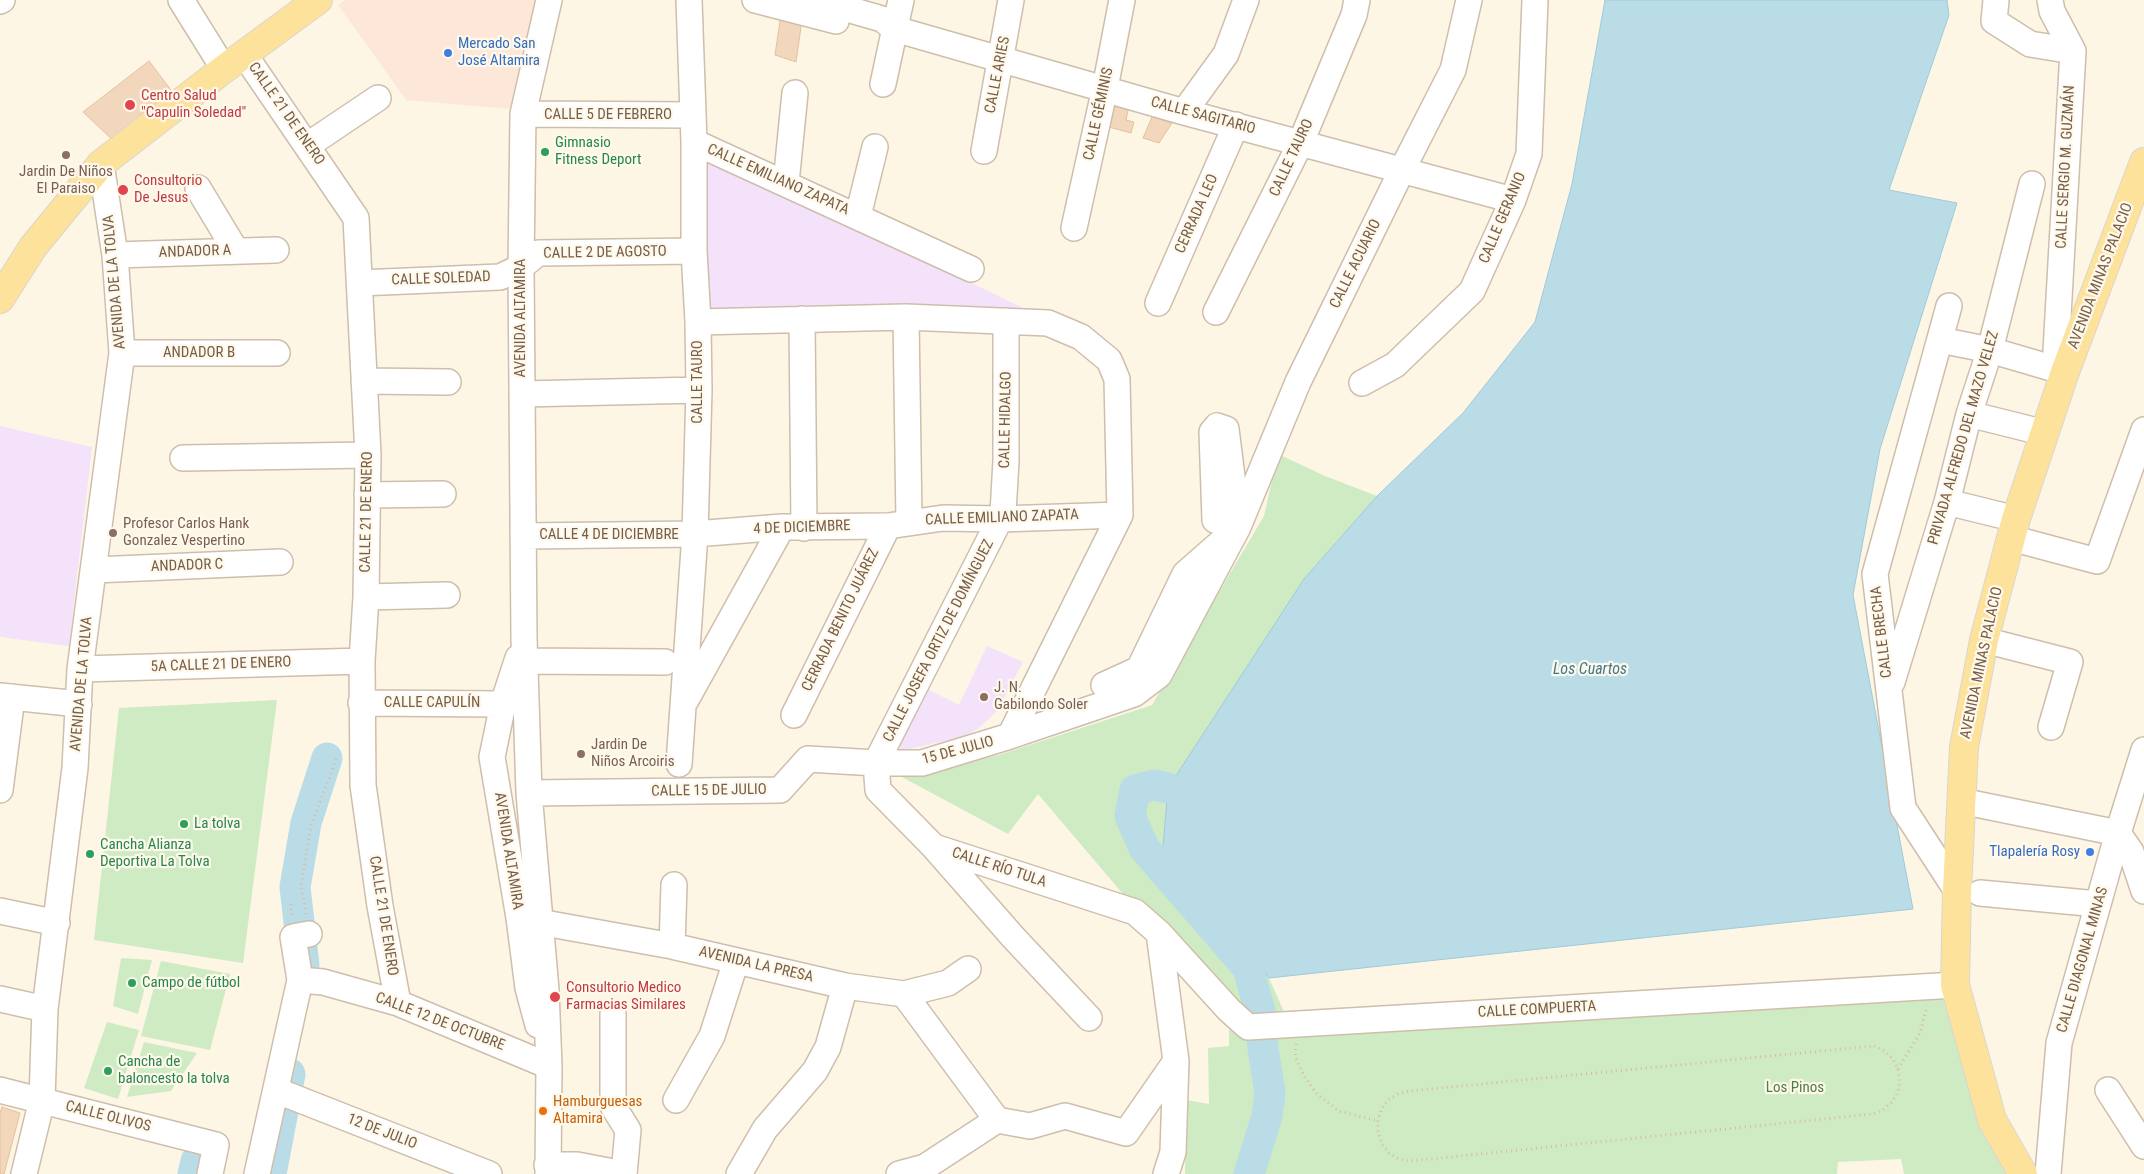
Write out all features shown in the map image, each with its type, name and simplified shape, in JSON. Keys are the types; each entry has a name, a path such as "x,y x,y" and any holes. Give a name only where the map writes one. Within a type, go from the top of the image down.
{"main road":[{"path":"0,299 33,247 101,164 234,61 318,0"},
{"name":"AVENIDA MINAS PALACIO","path":"2023,1174 1992,1120 1946,986 1968,892 1961,801 1964,747 1984,640 2014,528 2045,433 2060,370 2144,162"}],"street":[{"name":"CALLE 21 DE ENERO","path":"181,0 308,145 356,218 368,455 366,596 362,661 363,785 380,906 398,1003"},
{"name":"AVENIDA ALTAMIRA","path":"548,1169 550,1066 546,990 529,793 523,536 521,267 523,114 549,0"},
{"name":"CALLE TAURO","path":"679,764 695,534 699,390 689,0"},
{"name":"CALLE SAGITARIO","path":"754,0 878,31 895,29"},
{"name":"CALLE SAGITARIO","path":"816,0 882,19 895,29 1106,88 1184,112 1513,200"},
{"path":"883,84 901,0"},
{"name":"CALLE ARIES","path":"984,151 1002,59 1011,0"},
{"name":"CALLE GÉMINIS","path":"1074,228 1106,88 1122,0"},
{"path":"1184,112 1226,54 1246,0"},
{"name":"CALLE TAURO","path":"1216,312 1301,142 1354,15 1357,0"},
{"name":"CALLE ACUARIO","path":"1010,736 1134,694 1160,675 1226,523 1454,70 1469,0"},
{"name":"CALLE GERANIO","path":"1362,383 1395,365 1472,291 1513,200 1529,154 1535,0"},
{"path":"2050,0 2052,11 2073,51"},
{"path":"1995,10 2030,44 2073,51"},
{"name":"CALLE SERGIO M. GUZMÁN","path":"2060,370 2073,51"},
{"path":"786,183 795,92"},
{"path":"308,145 378,98"},
{"name":"CALLE 5 DE FEBRERO","path":"523,114 693,115"},
{"name":"CERRADA LEO","path":"1158,303 1236,125"},
{"name":"CALLE EMILIANO ZAPATA","path":"694,142 972,269"},
{"path":"858,216 875,147"},
{"name":"AVENIDA DE LA TOLVA","path":"24,1174 42,1100 45,1009 75,768 80,669 122,353 115,255 101,164"},
{"name":"PRIVADA ALFREDO DEL MAZO VELEZ","path":"1889,691 1947,502 1969,414 1990,350 2032,184"},
{"path":"198,188 236,251"},
{"name":"ANDADOR A","path":"115,255 276,250"},
{"name":"CALLE 2 DE AGOSTO","path":"521,267 538,253 694,251"},
{"name":"CALLE SOLEDAD","path":"360,283 500,277 521,267"},
{"name":"CALLE BRECHA","path":"1949,306 1875,574 1903,808 1968,892"},
{"path":"698,322 906,317 1048,323 1082,337 1109,360 1117,379 1120,515 1010,736"},
{"name":"CALLE EMILIANO ZAPATA","path":"906,317 898,524 943,518 1001,519 1120,515"},
{"path":"683,705 793,528 802,319"},
{"name":"CALLE HIDALGO","path":"1001,519 1006,461 1006,321"},
{"path":"1940,340 1990,350 2060,370"},
{"name":"ANDADOR B","path":"122,353 276,353"},
{"path":"364,381 448,382"},
{"path":"522,394 699,390"},
{"path":"1969,414 2045,433"},
{"path":"1947,502 2097,561 2144,430"},
{"path":"183,458 368,455"},
{"path":"367,496 443,494"},
{"name":"CALLE JOSEFA ORTIZ DE DOMÍNGUEZ","path":"876,763 1001,519"},
{"path":"1104,684 1139,669 1185,574 1226,523"},
{"name":"4 DE DICIEMBRE","path":"695,534 898,524"},
{"name":"CERRADA BENITO JUÁREZ","path":"794,715 898,524"},
{"name":"CALLE 4 DE DICIEMBRE","path":"523,536 695,534"},
{"name":"ANDADOR C","path":"94,570 280,562"},
{"path":"366,596 447,595"},
{"path":"1984,640 2070,662 2051,727"},
{"name":"AVENIDA ALTAMIRA","path":"525,650 503,704 492,757 528,988 550,1066"},
{"path":"525,650 665,662"},
{"name":"5A CALLE 21 DE ENERO","path":"80,669 362,661"},
{"path":"0,790 6,697 79,704"},
{"name":"CALLE CAPULÍN","path":"362,703 503,704"},
{"name":"15 DE JULIO","path":"876,763 922,763 1010,736"},
{"name":"CALLE DIAGONAL MINAS","path":"2048,1174 2059,1043 2098,904 2131,846 2144,750"},
{"name":"CALLE 15 DE JULIO","path":"529,793 780,790 808,759 876,763"},
{"name":"CALLE RÍO TULA","path":"876,763 878,790 934,847 1135,912 1159,933"},
{"path":"1961,801 2131,846 2144,890"},
{"path":"934,847 1013,937 1090,1018"},
{"path":"672,946 674,885"},
{"path":"1968,892 2098,904"},
{"path":"0,911 57,923"},
{"name":"AVENIDA LA PRESA","path":"539,922 672,946 844,986 904,994 948,983 968,969"},
{"path":"1159,933 1176,1061 1173,1152 1166,1174"},
{"name":"CALLE COMPUERTA","path":"1159,933 1229,1010 1248,1027 1946,986"},
{"path":"257,1174 283,1092 311,981 301,935"},
{"path":"676,1100 712,1036 736,961"},
{"name":"CALLE 12 DE OCTUBRE","path":"311,981 398,1003 550,1066"},
{"path":"739,1174 764,1129 798,1088 815,1071 828,1047 844,986"},
{"path":"904,994 997,1120"},
{"path":"0,999 45,1009"},
{"path":"548,1169 577,1165 624,1174 628,1130 613,1106 613,1014"},
{"path":"899,1174 926,1166 997,1120 1030,1126 1065,1116 1126,1133 1176,1061"},
{"name":"CALLE OLIVOS","path":"0,1090 216,1144 210,1174"},
{"path":"2108,1090 2144,1146"},
{"name":"12 DE JULIO","path":"283,1092 489,1174"}],"path":[{"path":"301,935 301,885 311,826 337,757"},
{"path":"1898,1069 1920,1033 1927,1004 1946,986"},
{"path":"1290,1025 1296,1037 1295,1056 1304,1076 1317,1094 1339,1111 1378,1121"},
{"path":"1874,1046 1884,1051 1893,1059 1898,1069 1900,1080 1898,1092 1892,1102 1883,1110 1873,1114 1410,1161 1399,1159 1389,1153 1382,1144 1378,1132 1378,1121 1381,1110 1388,1100 1398,1094 1409,1091 1874,1046"}],"shaded area":[{"name":"Mercado San José Altamira","path":"345,0 538,0 510,109 406,100 338,5"},
{"path":"699,150 1025,309 704,314"},
{"path":"0,426 92,447 69,646 0,637"},
{"name":"J. N. Gabilondo Soler","path":"987,646 1023,662 997,711 979,728 963,737 904,750 898,747 925,688 959,705"}],"green space":[{"name":"Los Pinos","path":"1278,454 1325,476 1377,496 1304,579 1168,788 1162,858 1195,897 1247,947 1269,978 1290,1025 1292,1037 1924,994 1937,995 1951,1005 2013,1174 1904,1174 1901,1159 1838,1162 1837,1174 1185,1174 1186,1100 1209,1104 1208,1048 1229,1046 1229,1030 1249,1033 1128,900 1038,794 1008,834 887,769 931,768 999,755 1152,705 1264,516"},
{"name":"La tolva","path":"277,700 243,963 94,940 119,708"},
{"name":"Campo de fútbol","path":"121,958 152,960 138,1014 113,1006"},
{"path":"161,961 230,974 210,1050 141,1036"},
{"name":"Cancha de baloncesto la tolva","path":"107,1022 139,1030 118,1099 84,1088"},
{"path":"144,1042 197,1053 171,1091 127,1097"}],"water":[{"name":"Los Cuartos","path":"1605,0 1947,0 1949,15 1889,190 1957,203 1880,449 1853,595 1913,909 1269,978 1247,947 1195,897 1162,858 1168,788 1304,579 1377,496 1463,413 1535,322 1572,184"}],"building":[{"path":"781,14 802,20 796,62 775,55"},
{"name":"Centro Salud \"Capulin Soledad\"","path":"149,61 177,98 117,144 83,112"},
{"path":"1111,105 1128,110 1126,120 1134,122 1131,133 1105,126"},
{"path":"1152,117 1172,123 1159,143 1143,138"},
{"path":"2,1107 20,1113 4,1174 0,1174 0,1113"}],"waterway":[{"path":"304,965 295,887 306,823 327,758"},
{"path":"1168,788 1154,785 1135,790 1130,816 1144,848 1248,968 1260,1011 1263,1048 1270,1093 1267,1116 1249,1174"},
{"path":"271,1174 290,1074"},
{"path":"193,1174 196,1161"}],"place":[{"name":"Mercado San José Altamira","path":"448,53"},
{"name":"Centro Salud \"Capulin Soledad\"","path":"130,105"},
{"name":"Gimnasio Fitness Deport","path":"545,152"},
{"name":"Jardin De Niños El Paraiso","path":"66,155"},
{"name":"Consultorio De Jesus","path":"123,190"},
{"name":"Profesor Carlos Hank Gonzalez Vespertino","path":"113,533"},
{"name":"J. N. Gabilondo Soler","path":"984,697"},
{"name":"Jardin De Niños Arcoiris","path":"581,754"},
{"name":"La tolva","path":"184,824"},
{"name":"Tlapalería Rosy","path":"2090,852"},
{"name":"Cancha Alianza Deportiva La Tolva","path":"90,854"},
{"name":"Campo de fútbol","path":"132,983"},
{"name":"Consultorio Medico Farmacias Similares","path":"555,997"},
{"name":"Cancha de baloncesto la tolva","path":"108,1071"},
{"name":"Hamburguesas Altamira","path":"543,1111"}]}
